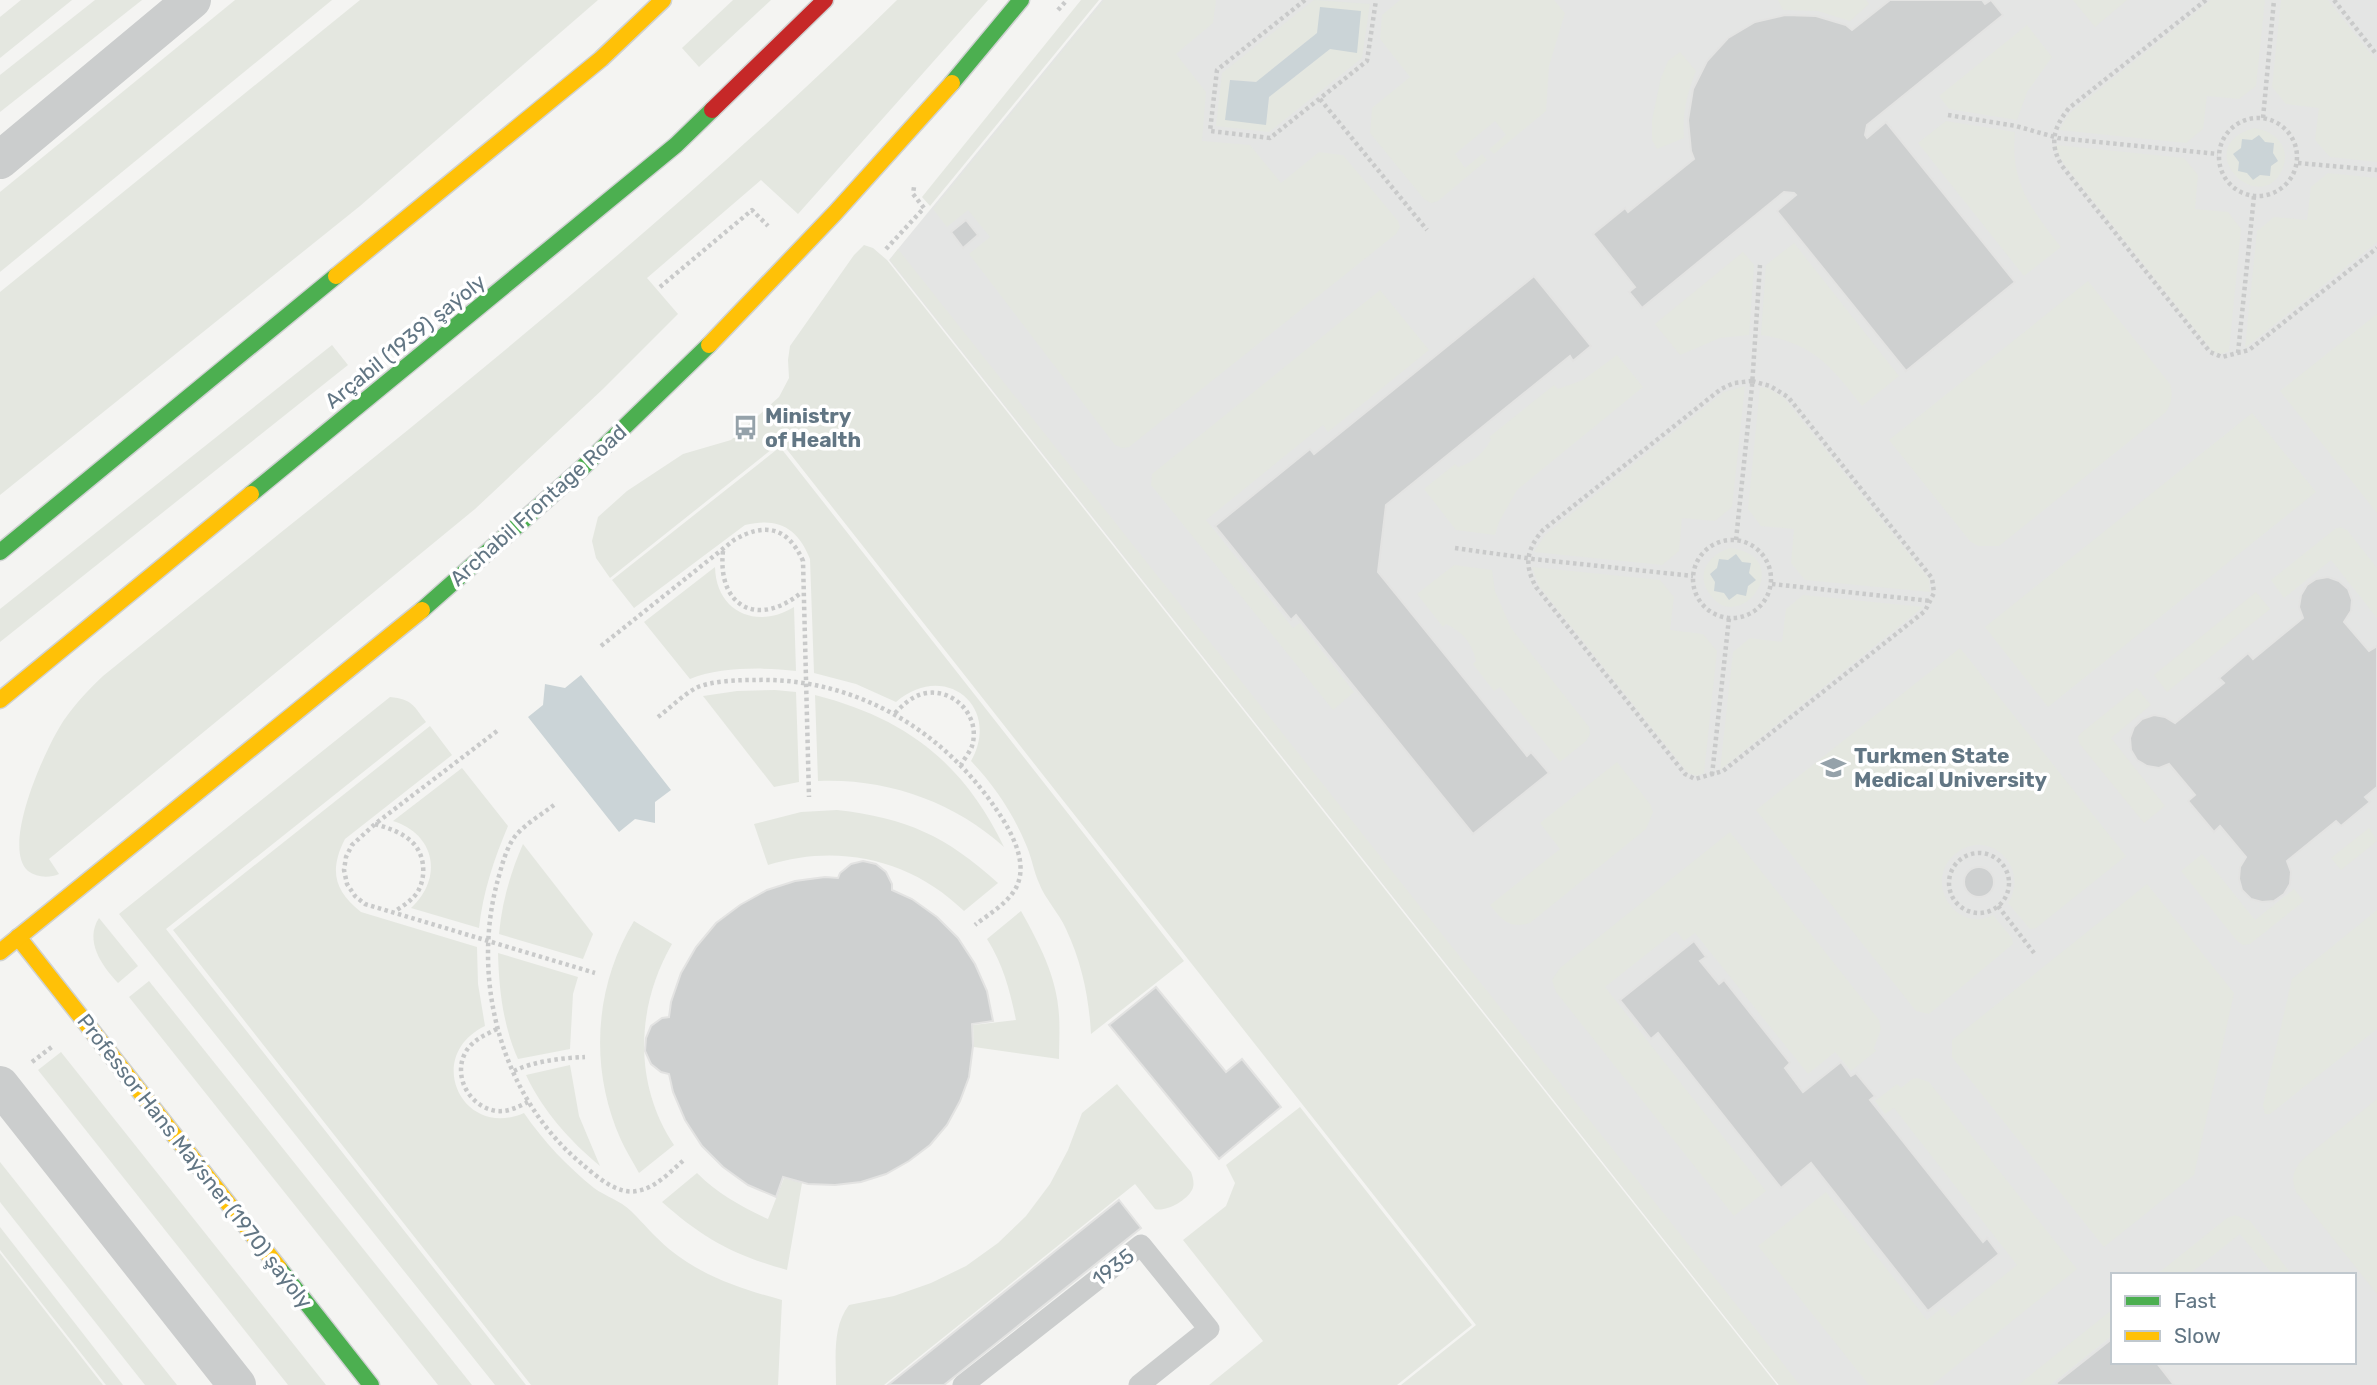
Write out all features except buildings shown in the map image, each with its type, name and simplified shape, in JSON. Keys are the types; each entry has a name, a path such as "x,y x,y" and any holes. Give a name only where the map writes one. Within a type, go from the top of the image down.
{"street":[{"path":"0,160 192,0"},
{"path":"0,552 591,68 663,0"},
{"name":"Arçabil (1939) şaýoly","path":"0,700 676,145 825,0"},
{"name":"Archabil Frontage Road","path":"0,952 436,598 621,431 686,370 865,181 973,60 1021,0"},
{"name":"Professor Hans Maýsner (1970) şaýoly","path":"18,937 371,1385"},
{"path":"0,1085 237,1385"}],"lane":[{"name":"1935","path":"963,1385 1141,1245 1209,1329 1139,1385"}],"path":[{"path":"1305,0 1217,70 1210,131 1270,138 1320,99 1367,61 1376,0"},
{"path":"2206,0 2069,108 2056,127 2053,137 2056,155 2062,166 2210,352 2222,357 2249,350 2377,248"},
{"path":"2263,118 2274,0"},
{"path":"2334,0 2377,55"},
{"path":"1320,99 1427,230"},
{"path":"1948,116 2016,126 2053,137 2218,154"},
{"path":"2263,118 2273,120 2288,130 2297,145 2298,163 2292,179 2279,191 2262,197 2244,194 2230,185 2220,169 2218,154 2225,134 2238,122 2263,118"},
{"path":"2298,163 2377,170"},
{"path":"2238,354 2254,196"},
{"path":"887,249 923,208"},
{"path":"660,287 752,210 771,230"},
{"path":"1736,540 1752,381 1760,265"},
{"path":"1752,381 1770,386 1788,397 1932,578 1934,585 1931,601 1925,611 1723,771 1695,779 1685,774 1536,587 1527,568 1527,559 1530,549 1543,530 1700,405 1721,389 1734,383 1752,381"},
{"path":"601,646 748,532 761,529 788,537 803,561 809,797"},
{"path":"1729,539 1736,540 1747,541 1762,551 1770,567 1772,584 1765,601 1752,614 1736,619 1718,616 1703,606 1695,591 1693,576 1699,557 1713,544 1729,539"},
{"path":"1455,548 1527,559 1693,576"},
{"path":"723,550 721,568 726,587 737,602 753,610 767,611 782,607 802,592"},
{"path":"1772,584 1931,601"},
{"path":"1712,775 1728,618"},
{"path":"657,717 697,688 736,680 775,679 852,694 895,713 924,732 961,765 1001,816 1016,848 1022,866 1019,883 1010,897 975,925"},
{"path":"895,713 911,698 925,693 939,692 952,696 971,718 974,732 972,746 961,765"},
{"path":"496,731 375,824 352,845 344,870 347,884 365,904 595,973"},
{"path":"554,804 515,835 502,866 492,904 488,940 488,983 497,1029 528,1102 546,1127 598,1178 615,1187 635,1192 651,1187 685,1159"},
{"path":"375,824 398,832 420,850 423,865 417,892 394,912"},
{"path":"1972,853 1985,853 1997,859 2005,869 2008,882 2006,895 1998,906 1986,912 1972,912 1960,907 1952,896 1948,883 1959,859 1972,853"},
{"path":"1998,906 2034,953"},
{"path":"497,1029 478,1038 468,1048 462,1068 465,1088 473,1100 485,1108 498,1111 512,1110 528,1102"},
{"path":"32,1062 55,1044"},
{"path":"514,1071 546,1062 585,1057"}],"shaded area":[{"path":"21,0 72,0 0,58 0,17"},
{"path":"95,0 142,0 0,112 0,75"},
{"path":"235,0 332,0 0,272 0,192"},
{"path":"360,0 598,0 360,206 0,495 0,292"},
{"path":"733,0 771,0 699,67 682,48"},
{"path":"897,0 988,0 798,214 761,180 647,278 678,314 603,389 475,509 49,859 59,874 44,877 28,871 21,858 19,840 29,796 56,733 73,708 93,686 608,263 803,90"},
{"path":"1081,0 1099,0 930,206 922,197"},
{"name":"Turkmen State Medical University","path":"1102,0 2377,0 2377,1385 1779,1385 889,260"},
{"path":"1104,0 1216,0 1213,23 1176,54 1206,92 1202,141 1250,145 1281,183 1319,152 1343,155 1398,221 1400,227 1396,234 1129,447 1122,448 1115,445 969,254 990,237 968,210 947,227 933,209"},
{"path":"1314,0 1370,4 1362,58 1269,132 1216,126 1222,73","holes":["1317,33 1330,49 1269,97 1266,125 1230,80 1256,82"]},
{"path":"1400,0 1554,0 1565,13 1549,66 1546,111 1494,154 1489,149 1506,135 1495,121 1455,154 1465,168 1482,154 1487,160 1438,201 1431,203 1424,199 1370,133 1372,108 1410,77 1380,39 1382,15"},
{"path":"1778,0 1866,0 1869,4 1850,21 1818,11 1783,10"},
{"path":"2073,0 2127,0 2095,27"},
{"path":"2211,0 2265,0 2256,86 2239,99 2207,96 2203,129 2186,143 2059,130 2070,113"},
{"path":"2281,0 2328,0 2377,62 2377,162 2330,157 2315,140 2319,108 2286,104 2272,87"},
{"path":"1320,7 1361,11 1357,53 1330,49 1269,97 1266,125 1225,120 1230,80 1256,82 1317,33"},
{"path":"2027,25 2052,57 2027,92 2017,120 1949,109 1939,96"},
{"path":"1680,52 1696,71 1686,104 1684,138 1657,149 1652,140 1652,120 1661,78 1668,61"},
{"path":"1946,121 2015,132 2014,150 2019,181 2040,220 2061,247 2024,276 1918,143"},
{"path":"2254,128 2275,137 2285,154 2282,170 2271,183 2259,187 2246,183 2235,174 2228,163 2227,149 2235,137"},
{"path":"2259,135 2265,142 2274,143 2273,153 2278,161 2271,166 2270,176 2260,175 2253,180 2247,173 2238,171 2239,162 2233,154 2241,148 2242,139 2252,140"},
{"path":"2056,145 2184,158 2198,175 2195,209 2228,212 2241,229 2229,351 2221,354 2213,352 2064,164"},
{"path":"2328,173 2377,178 2377,242 2245,348 2257,231 2274,217 2307,220 2311,187"},
{"path":"1794,243 1899,376 1862,406 1830,368 1808,350 1761,335 1766,265"},
{"path":"864,245 873,248 887,260 1777,1385 1401,1385 1476,1325 781,442 610,578 596,558 592,541 598,517 627,491 683,454 731,440 779,397 789,378 790,346 854,255"},
{"path":"898,249 1800,1385 1779,1385 890,260"},
{"path":"1743,252 1754,265 1749,335 1720,338 1680,355 1655,324"},
{"path":"2088,281 2170,384 2170,405 2166,412 1999,546 1978,546 1970,541 1889,440"},
{"path":"1380,290 1429,350 1328,432 1323,425 1206,520 1293,628 1300,623 1354,692 1333,710 1151,485 1152,474"},
{"path":"2377,314 2377,513 2280,391"},
{"path":"332,345 348,365 0,642 0,609"},
{"path":"1617,355 1643,387 1517,490 1499,522 1495,535 1456,530 1424,489 1455,464 1458,467 1477,457 1491,440 1489,437 1554,385 1558,389 1583,380"},
{"path":"1745,386 1732,507 1715,521 1682,518 1679,551 1662,565 1534,552 1545,535 1724,392"},
{"path":"1760,387 1768,388 1784,398 1929,579 1930,592 1805,580 1791,563 1794,529 1761,526 1748,509"},
{"path":"2252,413 2316,492 2048,707 1985,627"},
{"path":"780,447 1184,961 1091,1034 1084,981 1066,929 1042,889 1027,847 1010,812 971,761 979,741 979,723 974,707 963,695 949,688 932,686 914,690 896,702 856,684 814,673 810,559 793,533 777,524 745,525 634,608 612,580"},
{"path":"2340,527 2347,530 2377,568 2377,618 2331,560 2284,598 2271,580"},
{"path":"1730,548 1750,554 1760,565 1762,578 1757,591 1747,601 1735,607 1721,605 1709,593 1704,578 1704,572 1711,560"},
{"path":"1736,554 1742,562 1751,563 1749,573 1756,580 1748,586 1746,596 1737,594 1729,600 1724,593 1714,591 1715,582 1710,574 1717,568 1719,559 1728,560"},
{"path":"1454,565 1492,570 1495,591 1511,628 1589,727 1590,734 1586,741 1560,762 1500,687 1494,691 1473,664 1476,661 1466,639 1446,624 1443,627 1417,594"},
{"path":"715,567 717,583 723,595 741,612 766,617 794,607 796,671 742,669 714,672 690,679 644,622"},
{"path":"1532,567 1660,580 1674,597 1670,630 1703,634 1717,651 1704,773 1697,776 1688,773 1539,586"},
{"path":"2256,592 2270,609 2167,692 2154,675"},
{"path":"1803,595 1923,607 1720,770 1733,652 1750,638 1782,642 1786,609"},
{"path":"1960,648 2126,856 2036,928 2030,929 2008,903 2014,889 2014,876 2010,863 2002,854 1991,847 1978,845 1966,847 1953,856 1945,867 1942,880 1943,892 1949,903 1967,918 1980,919 1993,915 2012,938 2013,944 1929,1014 1916,1011 1756,810"},
{"path":"581,675 671,790 655,802 655,823 635,819 619,832 528,717 543,705 545,684 565,688"},
{"path":"2137,688 2151,705 2111,738 2165,806 2144,823 2079,743 2078,737"},
{"path":"737,691 796,692 799,782 774,787 703,696"},
{"path":"815,695 877,716 928,748 970,791 1004,847 963,817 917,796 869,784 818,781"},
{"path":"390,697 408,702 426,722 166,929 526,1385 495,1385 119,914"},
{"path":"430,726 452,755 345,839 336,870 340,888 361,912 477,947 478,984 485,1026 466,1039 456,1056 454,1074 458,1091 468,1105 483,1115 502,1118 524,1113 574,1171 594,1188 627,1207 664,1244 695,1267 722,1280 782,1300 778,1385 531,1385 173,930"},
{"path":"1617,762 1650,804 1653,812 1646,829 1530,923 1517,925 1502,919 1490,905 1560,849 1540,823"},
{"path":"462,768 508,826 490,876 479,928 411,908 428,884 430,858 426,846 418,836 393,821"},
{"path":"837,810 884,818 924,832 961,853 998,883 964,911 921,879 872,860 821,856 768,865 754,824 801,812"},
{"path":"2369,828 2377,841 2341,870 2331,858"},
{"path":"1730,832 1879,1020 1881,1029 1874,1048 1876,1051 1851,1071 1835,1052 1808,1074 1695,933 1684,941 1676,931 1605,987 1766,1191 1734,1216 1556,992 1552,980 1560,968"},
{"path":"523,844 593,934 583,959 499,934 507,888"},
{"path":"2202,854 2255,920 2294,889 2304,901 2250,944 2243,945 2181,871"},
{"path":"2147,884 2234,993 2194,1175 2104,1247 1952,1057 1952,1040"},
{"path":"2377,910 2377,1029 2270,1114 2265,1114 2263,1105 2292,979"},
{"path":"1021,911 1040,948 1055,987 1059,1015 1059,1059 974,1047 973,1025 1016,1020 1005,978 987,939"},
{"path":"99,918 138,966 118,983 101,961 94,944 93,935"},
{"path":"634,921 672,944 651,993 644,1045 651,1097 674,1145 639,1173 621,1140 611,1113 604,1085 600,1029 611,973"},
{"path":"498,953 578,977 573,994 570,1049 518,1059 503,1007"},
{"path":"149,981 472,1385 438,1385 129,997"},
{"path":"61,1052 326,1385 288,1385 38,1070"},
{"path":"570,1065 579,1116 600,1166 558,1124 540,1101 526,1075"},
{"path":"1917,1078 1929,1082 2077,1269 1932,1385 1869,1385 1758,1246 1826,1192 1927,1320 1943,1307 1952,1317 2017,1265 1894,1108 1885,1114 1875,1101 1897,1084 1901,1088"},
{"path":"1117,1084 1191,1172 1193,1186 1189,1194 1170,1207 1155,1209 1135,1184 884,1385 836,1385 837,1333 849,1305 894,1296 931,1283 966,1266 998,1243 1026,1216 1050,1184 1068,1150 1082,1113"},
{"path":"2377,1099 2377,1294 2296,1192 2293,1179 2302,1160"},
{"path":"1300,1107 1472,1325 1397,1385 1209,1385 1263,1341 1183,1240 1226,1206 1235,1183 1226,1165"},
{"path":"0,1162 177,1385 145,1385 0,1202"},
{"path":"697,1173 731,1199 768,1219 784,1178 802,1183 787,1270 720,1244 662,1202"},
{"path":"2235,1215 2250,1221 2290,1273 2271,1273 2240,1234 2191,1273 2158,1273 2227,1218"},
{"path":"0,1227 123,1385 106,1385 0,1250"},
{"path":"0,1253 103,1385 0,1385"},
{"path":"2111,1311 2111,1337 2050,1385 2018,1385"}],"traffic: fast":[{"path":"952,83 1021,0"},
{"path":"251,494 676,145 712,110"},
{"path":"0,552 336,276"},
{"path":"422,610 581,469 709,345"},
{"path":"279,1268 371,1385"}],"traffic: slow":[{"path":"336,276 601,59 663,0"},
{"path":"709,345 835,213 952,83"},
{"path":"0,700 251,494"},
{"path":"0,952 422,610"},
{"path":"18,937 279,1268"}],"traffic: jam":[{"path":"712,110 825,0"}],"place":[{"name":"Ministry of Health","path":"745,427"},
{"name":"Turkmen State Medical University","path":"1834,767"}]}
